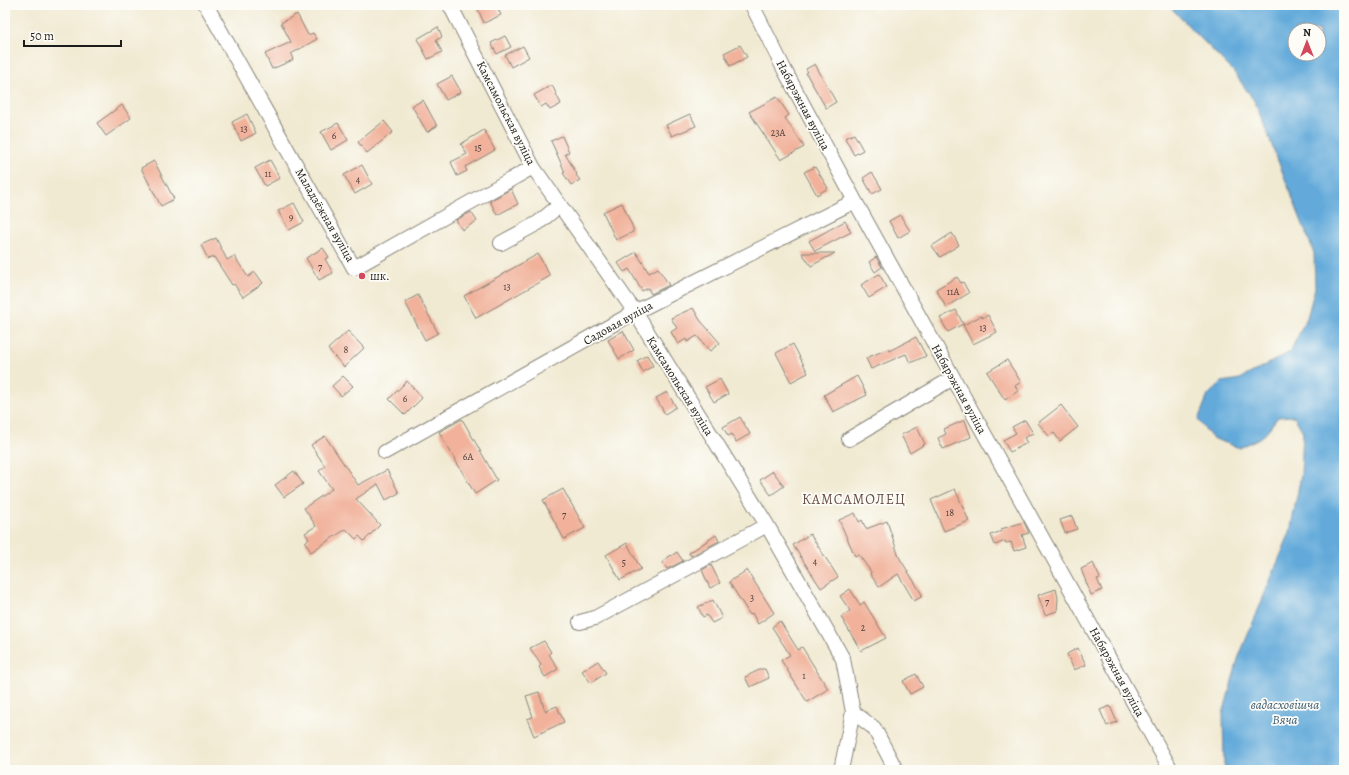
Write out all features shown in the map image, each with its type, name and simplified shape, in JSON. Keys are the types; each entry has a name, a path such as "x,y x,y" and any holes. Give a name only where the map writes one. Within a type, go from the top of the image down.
{"street":[{"name":"Маладзёжная вуліца","path":"206,5 354,268 533,167"},
{"name":"Камсамольская вуліца","path":"450,5 533,167 635,312 767,525 843,659 853,712"},
{"name":"Набярэжная вуліца","path":"752,5 785,71 855,201 1171,770"},
{"name":"Садовая вуліца","path":"385,452 635,312 855,201"},
{"path":"501,243 538,223 560,206"},
{"path":"850,439 953,378"},
{"path":"580,622 595,618 767,525"},
{"path":"841,770 853,712 874,728 896,770"}],"water":[{"name":"вадасховішча Вяча","path":"1168,5 1344,5 1344,770 1226,770 1224,765 1223,714 1238,659 1290,532 1301,475 1303,432 1294,416 1278,417 1263,436 1240,448 1212,438 1198,420 1208,395 1222,382 1240,379 1290,352 1307,318 1315,288 1314,253 1255,102 1233,71"}],"building":[{"path":"476,5 496,5 501,15 484,23"},
{"path":"297,14 308,35 313,33 317,39 291,54 293,60 272,69 265,54 291,42 281,23"},
{"path":"438,27 442,37 436,40 442,52 428,59 417,39"},
{"path":"505,36 511,47 497,54 491,43"},
{"path":"740,45 747,57 730,66 724,53"},
{"path":"523,46 529,57 511,67 505,55"},
{"path":"815,64 836,102 826,108 806,73 808,72 806,69"},
{"path":"452,76 461,92 446,100 437,84"},
{"path":"552,85 561,104 550,110 546,104 541,107 534,95"},
{"path":"777,97 789,115 785,118 804,147 781,160 749,112"},
{"path":"423,100 437,126 427,132 412,106"},
{"path":"122,105 131,118 106,136 97,123"},
{"path":"247,114 256,133 241,141 232,122"},
{"path":"690,114 696,126 672,136 666,125"},
{"path":"384,121 393,132 367,153 358,142"},
{"path":"338,123 348,140 331,150 321,132"},
{"path":"484,130 495,150 465,167 467,171 457,176 451,162 467,154 461,144"},
{"path":"854,134 863,150 854,155 845,138"},
{"path":"562,136 569,152 565,154 580,180 571,185 563,173 565,172 551,141"},
{"path":"270,160 280,178 265,186 255,168"},
{"path":"154,161 174,199 161,206 141,168"},
{"path":"362,165 372,184 355,194 344,175"},
{"path":"815,167 828,188 817,195 804,172"},
{"path":"872,172 882,189 872,194 863,178"},
{"path":"511,189 518,204 497,215 490,201"},
{"path":"294,203 304,222 289,230 278,211"},
{"path":"622,203 633,228 633,232 616,240 603,212"},
{"path":"471,212 477,221 462,230 456,220"},
{"path":"900,215 910,231 898,238 889,221"},
{"path":"845,221 851,232 815,251 809,241"},
{"path":"952,233 959,245 940,257 932,246"},
{"path":"216,238 227,260 234,256 248,277 255,272 263,283 243,297 234,284 232,285 214,257 208,259 201,245"},
{"path":"323,248 329,257 325,259 333,273 319,280 306,258"},
{"path":"636,252 649,273 658,268 669,285 651,294 648,288 642,291 629,269 624,272 618,263"},
{"path":"802,253 835,253 811,266"},
{"path":"538,254 550,276 476,318 464,296"},
{"path":"876,257 882,267 875,272 869,262"},
{"path":"879,274 887,287 869,298 861,285"},
{"path":"957,277 961,283 963,282 969,293 946,307 936,289"},
{"path":"418,295 438,333 425,340 405,302"},
{"path":"693,308 700,320 720,343 710,351 697,336 687,342 686,339 678,344 671,332 677,328 671,318"},
{"path":"956,310 963,324 948,332 940,318"},
{"path":"988,315 997,332 973,344 963,325 981,316 982,318"},
{"path":"348,331 364,348 344,367 328,349"},
{"path":"623,331 634,350 619,359 608,340"},
{"path":"916,337 926,356 910,363 906,354 871,369 866,358 888,349 889,351"},
{"path":"793,344 808,373 791,382 776,353"},
{"path":"647,355 653,366 643,372 637,361"},
{"path":"1007,360 1021,382 1015,386 1018,391 1005,400 987,372"},
{"path":"343,376 353,386 341,396 332,386"},
{"path":"857,376 867,395 833,412 824,395"},
{"path":"720,379 728,394 714,402 705,387"},
{"path":"407,381 422,398 405,415 389,399"},
{"path":"667,392 676,407 665,414 656,398"},
{"path":"1061,405 1078,427 1060,441 1054,433 1049,436 1038,423"},
{"path":"740,417 750,434 736,442 732,434 728,436 723,427"},
{"path":"462,419 497,480 475,494 439,432"},
{"path":"965,420 971,437 943,449 938,438 946,434 944,429"},
{"path":"1025,420 1033,433 1024,438 1027,443 1010,452 1003,440 1016,433 1012,427"},
{"path":"917,427 925,444 910,453 901,435"},
{"path":"325,436 358,485 387,470 399,493 386,500 378,484 356,499 380,525 364,541 359,536 356,539 346,529 311,552 305,542 309,539 305,533 316,526 304,508 332,489 319,471 325,466 311,445"},
{"path":"294,471 303,484 284,497 275,485"},
{"path":"773,471 784,486 771,495 760,480"},
{"path":"563,489 585,528 564,539 543,500"},
{"path":"955,489 969,521 944,531 931,500"},
{"path":"855,513 859,522 862,520 866,529 887,521 899,557 923,596 914,601 898,574 879,587 859,555 855,556 839,520"},
{"path":"1072,516 1077,529 1065,533 1060,520"},
{"path":"1024,522 1029,533 1022,535 1026,547 1014,551 1011,542 1006,543 1005,541 995,545 991,535 1002,531 1001,529"},
{"path":"810,534 838,577 821,588 793,545"},
{"path":"716,535 719,541 691,556 689,553"},
{"path":"627,543 641,569 620,580 606,555"},
{"path":"677,552 683,561 667,569 662,562 670,555 671,556"},
{"path":"1093,563 1100,578 1097,579 1102,590 1091,595 1081,569"},
{"path":"711,565 720,583 710,588 702,570"},
{"path":"747,570 774,613 758,624 752,613 750,615 729,582"},
{"path":"850,589 860,605 864,602 886,638 861,651 841,617 850,611 840,596"},
{"path":"1056,589 1058,598 1057,611 1045,615 1038,595"},
{"path":"713,600 722,618 712,623 707,615 703,617 698,607"},
{"path":"780,621 798,650 802,647 828,689 807,702 781,660 790,655 772,627"},
{"path":"544,641 551,652 549,654 558,669 545,677 539,667 541,665 530,648"},
{"path":"1078,648 1086,665 1074,670 1067,654"},
{"path":"598,661 606,673 591,683 582,671"},
{"path":"761,669 765,669 769,678 750,687 745,677"},
{"path":"916,674 923,687 910,694 903,681"},
{"path":"539,692 545,711 557,706 564,722 534,736 527,719 533,717 526,696"},
{"path":"1110,706 1117,722 1107,726 1100,710"}],"place":[{"name":"шк.","path":"362,276"}],"district":[{"name":"КАМСАМОЛЕЦ","path":"854,499"}]}
